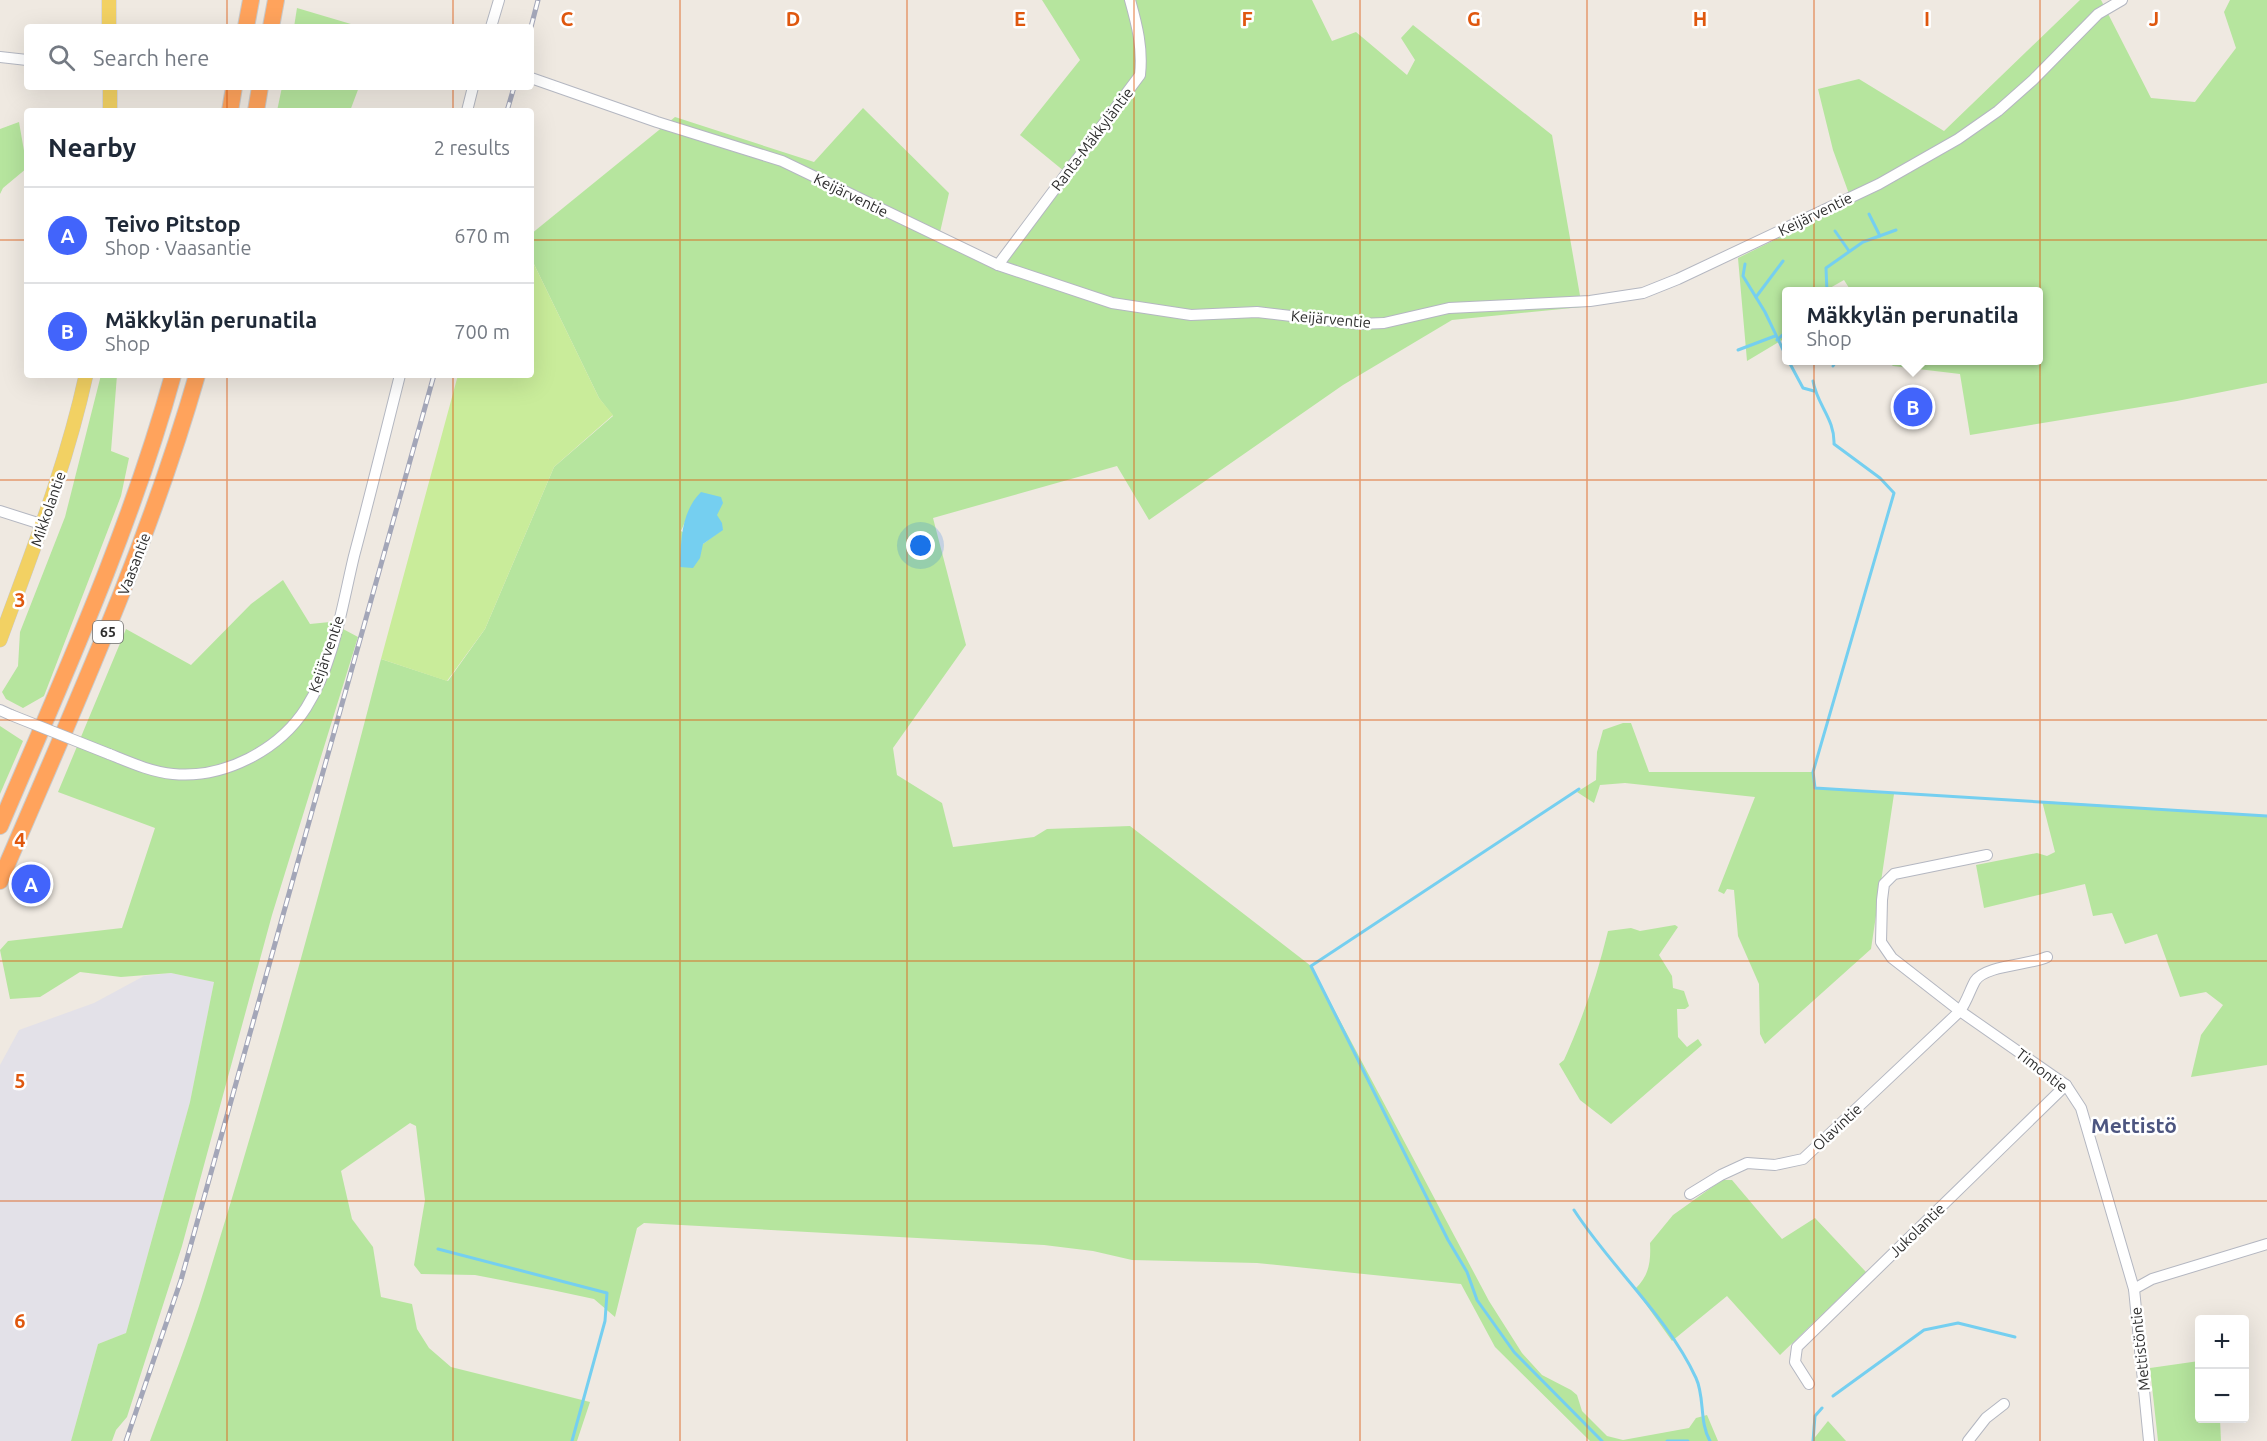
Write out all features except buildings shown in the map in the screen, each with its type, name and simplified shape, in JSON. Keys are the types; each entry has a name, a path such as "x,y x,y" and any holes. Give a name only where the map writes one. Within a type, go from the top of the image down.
{"highway":[{"path":"247,24 251,0"},
{"path":"272,24 276,0"},
{"path":"230,108 234,90"},
{"path":"256,108 260,90"},
{"name":"Vaasantie","path":"0,826 114,556 144,472 172,378"},
{"name":"Vaasantie","path":"0,881 102,647 142,543 179,436 196,378"}],"main road":[{"path":"109,0 110,24"},
{"path":"110,90 110,108"},
{"name":"Mikkolantie","path":"0,639 44,525 65,462 85,378"}],"street":[{"path":"491,24 499,0"},
{"name":"Ranta-Mäkkyläntie","path":"998,265 1140,75 1140,40 1130,0"},
{"name":"Keijärventie","path":"534,79 657,122 782,161 998,265 1112,303 1191,315 1257,312 1359,324 1384,323 1449,308 1590,301 1643,293 1678,279 1879,184 1958,139 1998,111 2098,14 2121,0"},
{"path":"0,57 6,60 24,60"},
{"path":"468,108 472,90"},
{"name":"Keijärventie","path":"0,710 155,771 194,774 234,765 259,753 279,738 298,718 314,692 333,643 399,378"},
{"path":"0,511 44,525"},
{"name":"Timontie","path":"1987,855 1894,874 1884,884 1881,942 1892,958 1960,1011 2066,1085 2081,1108 2134,1289"},
{"path":"1960,1011 1976,979 1992,970 2036,962 2047,957"},
{"name":"Olavintie","path":"1690,1194 1721,1174 1747,1163 1775,1165 1803,1159 1960,1011"},
{"name":"Jukolantie","path":"1809,1384 1795,1362 1797,1347 2066,1085"},
{"name":"Mettistöntie","path":"2149,1441 2134,1289 2152,1279 2266,1246"},
{"path":"1968,1441 1986,1418 2004,1404"}],"shaded area":[{"path":"171,973 214,982 190,1102 126,1333 98,1344 71,1441 0,1441 0,1065 19,1030 94,1003 144,976"}],"green space":[{"path":"1042,0 1312,0 1332,41 1356,32 1407,75 1415,60 1401,38 1413,25 1552,135 1582,307 1452,320 1343,385 1149,520 1117,466 933,518 966,645 893,748 897,775 942,803 953,847 1034,837 1047,829 1130,826 1311,966 1489,1301 1522,1353 1542,1375 1577,1395 1582,1411 1607,1436 1623,1440 1689,1428 1696,1418 1707,1415 1718,1441 1590,1441 1495,1347 1461,1284 1257,1263 1132,1260 1093,1251 1044,1245 644,1223 637,1228 615,1317 594,1299 475,1275 421,1274 414,1265 425,1200 416,1126 410,1123 341,1171 352,1219 373,1247 381,1297 412,1304 417,1329 429,1348 451,1367 590,1402 577,1441 150,1441 199,1306 252,1131 381,659 448,681 485,629 554,467 613,416 599,398 534,264 534,232 675,117 814,162 863,108 949,193 938,241 998,270 1070,176 1020,135 1080,60","holes":["687,517 723,529 703,544 681,531"]},
{"path":"2080,0 2101,0 2151,98 2195,102 2236,48 2224,12 2230,0 2267,0 2267,383 2177,401 1970,435 1960,374 1892,365 2043,365 2043,287 1848,287 1844,280 1832,287 1782,287 1782,340 1747,361 1738,258 1852,202 1833,150 1818,89 1859,79 1944,131"},
{"path":"297,8 351,24 294,24"},
{"path":"281,90 358,90 351,108 278,108"},
{"path":"19,122 24,151 24,170 3,188 0,194 0,129"},
{"path":"534,264 599,398 613,415 554,467 485,629 447,681 381,659 457,378 534,378"},
{"path":"100,378 117,378 111,451 129,458 121,496 44,696 23,708 6,699 2,692 18,666 20,632 65,517"},
{"path":"283,580 310,624 330,622 358,637 272,915 182,1246 127,1417 116,1430 112,1441 71,1441 98,1344 126,1333 190,1102 214,982 171,973 121,977 80,972 40,997 10,999 0,950 8,941 122,928 155,828 58,792 126,629 191,665 251,604"},
{"path":"1623,723 1631,723 1649,772 1813,772 1815,788 1894,794 1871,949 1765,1044 1760,1034 1759,984 1738,936 1734,890 1727,889 1724,894 1718,891 1755,797 1625,783 1600,785 1594,803 1577,792 1596,780 1597,752 1603,730"},
{"path":"0,726 23,741 0,794"},
{"path":"2042,801 2267,816 2267,1065 2191,1077 2201,1035 2223,1005 2206,992 2180,997 2157,934 2125,944 2112,913 2093,916 2085,884 1984,908 1976,865 2037,853 2047,856 2055,852"},
{"path":"1675,925 1678,927 1659,955 1672,976 1673,988 1684,991 1689,1006 1685,1009 1677,1009 1678,1037 1687,1047 1698,1039 1702,1045 1611,1124 1580,1100 1559,1064 1564,1060 1583,1013 1608,931 1631,928 1640,931"},
{"path":"1722,1180 1732,1180 1782,1239 1815,1218 1866,1272 1780,1355 1727,1296 1672,1341 1635,1289 1648,1268 1650,1243 1673,1215"},
{"path":"2195,1362 2195,1423 2220,1423 2221,1441 2158,1441 2150,1368"},
{"path":"1828,1421 1846,1441 1812,1441"}],"water":[{"path":"701,492 721,497 723,503 717,515 723,530 703,544 700,558 693,568 680,567 683,527 689,508"}],"waterway":[{"path":"1869,214 1880,236"},
{"path":"1827,287 1826,268 1863,242 1896,230"},
{"path":"1835,231 1849,251"},
{"path":"1756,297 1783,261"},
{"path":"1745,264 1743,276 1765,312 1782,348"},
{"path":"1738,350 1775,336"},
{"path":"1777,340 1782,336"},
{"path":"1791,365 1803,388 1814,391"},
{"path":"1813,381 1832,427 1834,444 1880,478 1894,493 1813,772 1815,788 2267,816"},
{"path":"1579,789 1311,966 1448,1240 1467,1272 1477,1300 1514,1352 1602,1441"},
{"path":"1574,1210 1588,1231 1655,1313 1684,1356 1699,1385 1704,1426 1710,1441"},
{"path":"438,1249 607,1293 605,1321 572,1441"},
{"path":"1833,1396 1924,1330 1958,1323 2015,1337"},
{"path":"1813,1441 1815,1416 1822,1408"},
{"path":"1667,1441 1688,1441"}],"railway":[{"path":"532,24 538,0"},
{"path":"508,108 513,90"},
{"path":"126,1441 181,1280 433,378"}],"place":[{"name":"Mäkkylän perunatila","path":"1913,407"},
{"name":"Teivo Pitstop","path":"31,884"}],"district":[{"name":"Mettistö","path":"2134,1125"}]}
